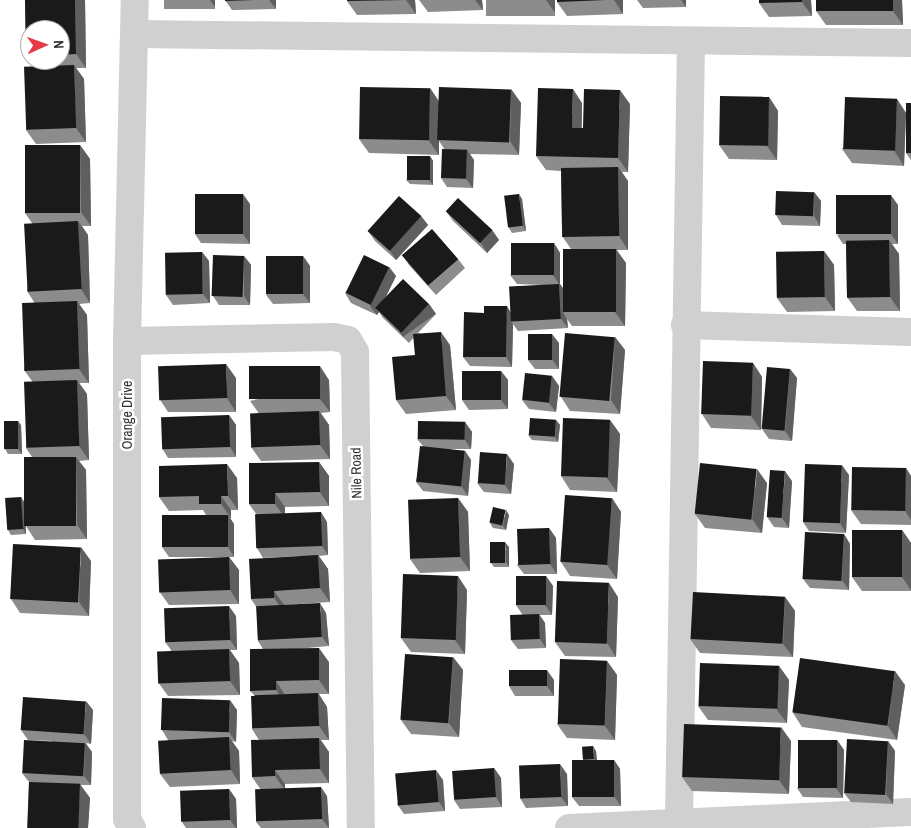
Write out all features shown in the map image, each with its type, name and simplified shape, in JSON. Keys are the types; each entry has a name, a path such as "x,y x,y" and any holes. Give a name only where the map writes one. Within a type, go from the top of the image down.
{"street":[{"name":"Orange Drive","path":"132,828 127,819 127,341 135,0"},
{"path":"135,34 691,42 911,43"},
{"path":"679,822 685,326 691,42"},
{"path":"685,326 911,332"},
{"name":"Nile Road","path":"127,341 334,337 348,340 355,352 361,828"},
{"path":"569,828 911,812"}],"building":[{"path":"25,0 75,0 76,54 70,54 70,20 25,20"},
{"path":"347,0 406,0 347,1"},
{"path":"557,0 606,0 557,2"},
{"path":"759,0 802,0 802,2 759,3"},
{"path":"816,0 893,0 893,11 816,11"},
{"path":"70,65 74,65 76,128 26,130 24,70 70,70"},
{"path":"360,87 430,88 429,140 359,139"},
{"path":"439,87 511,90 509,142 437,140"},
{"path":"538,88 573,89 572,128 583,128 584,89 620,90 618,158 536,156"},
{"path":"720,96 769,97 768,146 719,145"},
{"path":"845,97 897,99 895,151 843,149"},
{"path":"906,103 911,103 911,153 906,153"},
{"path":"25,145 80,145 80,213 25,213"},
{"path":"442,149 467,150 466,179 441,178"},
{"path":"407,156 430,156 430,180 407,180"},
{"path":"618,167 619,236 562,237 561,168"},
{"path":"776,191 814,192 813,216 775,215"},
{"path":"195,194 243,194 243,234 195,234"},
{"path":"519,194 523,226 508,228 504,196"},
{"path":"836,195 891,195 891,234 836,234"},
{"path":"399,196 421,216 390,251 368,231"},
{"path":"458,198 492,230 480,243 446,211"},
{"path":"78,221 82,289 28,292 24,224"},
{"path":"432,229 458,259 428,285 402,255"},
{"path":"889,240 890,297 847,298 846,241"},
{"path":"511,243 554,243 554,275 511,275"},
{"path":"563,249 616,249 616,312 563,312"},
{"path":"824,251 825,297 777,298 776,252"},
{"path":"202,252 203,294 166,295 165,253"},
{"path":"213,255 244,256 243,297 212,296"},
{"path":"364,255 389,267 371,305 346,293"},
{"path":"266,256 303,256 303,294 266,294"},
{"path":"403,279 429,304 401,333 375,308"},
{"path":"559,284 561,319 511,322 509,287"},
{"path":"77,301 79,369 24,371 22,303"},
{"path":"484,306 507,306 506,357 463,357 464,312 484,313"},
{"path":"441,332 446,396 396,400 392,357 415,355 413,334"},
{"path":"565,333 615,337 609,401 559,397"},
{"path":"528,334 552,334 552,360 528,360"},
{"path":"703,361 753,363 751,416 701,414"},
{"path":"226,364 227,398 159,400 158,366"},
{"path":"249,366 320,366 320,399 249,399"},
{"path":"767,367 790,369 785,431 762,429"},
{"path":"462,371 501,371 501,400 462,400"},
{"path":"525,373 552,376 549,403 522,400"},
{"path":"77,380 79,446 26,448 24,382"},
{"path":"319,411 320,445 251,447 250,413"},
{"path":"229,415 230,447 162,449 161,417"},
{"path":"530,418 556,420 555,437 529,435"},
{"path":"563,418 610,420 608,478 561,476"},
{"path":"4,421 18,421 18,449 4,449"},
{"path":"418,421 465,422 465,440 418,439"},
{"path":"420,446 465,451 461,487 416,482"},
{"path":"480,452 507,454 505,485 478,483"},
{"path":"24,457 76,457 76,526 24,526"},
{"path":"319,462 320,492 275,493 275,504 249,504 249,463"},
{"path":"700,463 757,469 751,520 695,514"},
{"path":"227,464 228,496 221,496 221,504 199,504 199,496 159,497 159,466"},
{"path":"805,464 842,465 840,523 803,522"},
{"path":"852,467 906,468 905,511 851,510"},
{"path":"770,470 785,471 782,518 767,517"},
{"path":"565,495 612,498 607,565 560,562"},
{"path":"21,497 23,529 7,530 5,498"},
{"path":"458,498 460,557 410,559 408,500"},
{"path":"493,507 506,510 502,526 489,523"},
{"path":"321,512 322,546 256,548 255,514"},
{"path":"162,515 228,515 228,547 162,547"},
{"path":"549,528 550,564 518,565 517,529"},
{"path":"852,530 902,530 902,577 852,577"},
{"path":"805,532 844,534 841,581 803,579"},
{"path":"490,542 505,542 505,563 490,563"},
{"path":"13,544 81,548 78,602 10,599"},
{"path":"318,555 320,588 274,591 274,598 251,599 249,559"},
{"path":"229,557 230,590 159,592 158,559"},
{"path":"403,574 458,576 456,640 401,638"},
{"path":"516,576 546,576 546,605 516,605"},
{"path":"557,581 609,583 607,644 555,642"},
{"path":"693,592 785,597 782,644 691,639"},
{"path":"320,603 322,637 258,640 256,606"},
{"path":"229,606 230,640 165,642 164,608"},
{"path":"539,614 540,639 511,640 510,615"},
{"path":"319,648 319,680 276,681 276,690 250,691 250,649"},
{"path":"229,649 230,681 158,683 157,652"},
{"path":"405,654 453,657 448,723 400,720"},
{"path":"800,658 895,671 887,726 792,712"},
{"path":"560,659 607,661 605,726 558,724"},
{"path":"700,663 779,666 777,709 698,706"},
{"path":"509,670 547,670 547,686 509,686"},
{"path":"318,693 319,726 252,728 251,695"},
{"path":"23,697 86,701 84,734 21,730"},
{"path":"162,698 230,700 229,732 161,730"},
{"path":"684,724 781,727 779,780 682,777"},
{"path":"229,737 231,770 160,774 158,741"},
{"path":"319,738 320,769 275,770 275,776 252,777 251,740"},
{"path":"847,739 888,741 885,795 844,793"},
{"path":"24,740 85,743 83,776 22,773"},
{"path":"798,740 837,740 837,788 798,788"},
{"path":"593,746 594,759 583,760 582,747"},
{"path":"572,760 614,760 614,797 572,797"},
{"path":"560,764 561,797 520,798 519,765"},
{"path":"494,768 496,797 454,800 452,771"},
{"path":"436,770 439,802 398,805 395,774"},
{"path":"29,782 80,784 78,828 27,828"},
{"path":"321,787 322,819 256,821 255,789"},
{"path":"229,789 230,820 181,822 180,791"}]}
